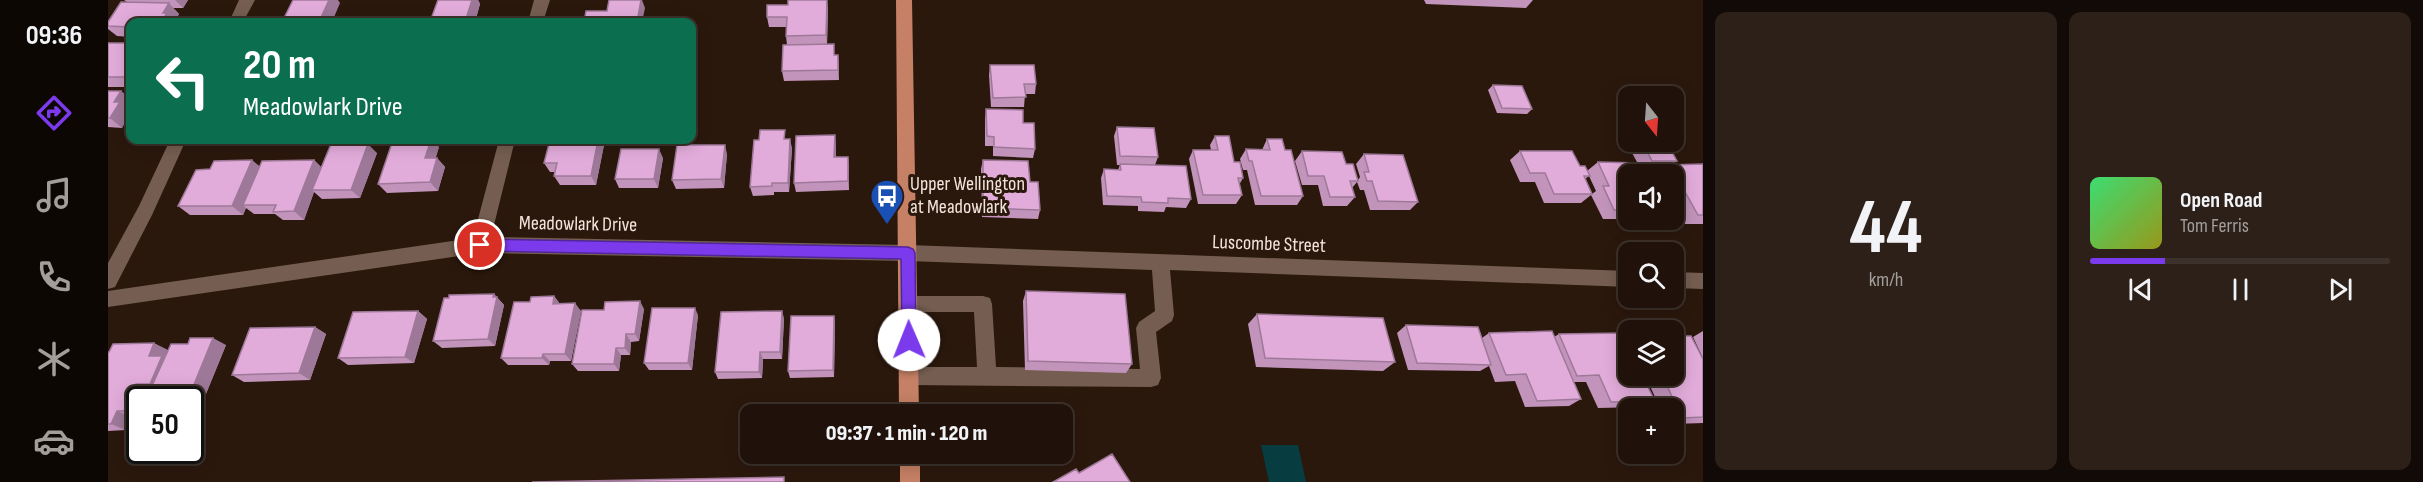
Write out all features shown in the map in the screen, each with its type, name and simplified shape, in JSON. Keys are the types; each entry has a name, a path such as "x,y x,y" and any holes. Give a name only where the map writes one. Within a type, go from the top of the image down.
{"main road":[{"path":"903,0 909,404"},
{"path":"910,464 910,482"}],"street":[{"path":"238,18 247,0"},
{"path":"537,18 542,0"},
{"path":"108,281 146,210 176,144"},
{"path":"480,245 506,144"},
{"name":"Meadowlark Drive","path":"108,299 480,245 908,253"},
{"name":"Luscombe Street","path":"908,253 1618,279"},
{"path":"910,376 1150,378 1146,328 1165,315 1160,262"},
{"path":"1684,280 1703,281"},
{"path":"908,304 983,304 987,377"}],"water":[{"path":"1261,445 1298,445 1306,482 1269,482"}],"building":[{"path":"293,0 329,0 321,18 284,18"},
{"path":"438,0 472,0 466,18 431,18"},
{"path":"609,0 641,0 638,18 585,18 586,11 607,11"},
{"path":"788,0 827,0 826,35 786,36 787,17 767,17 767,5 788,5"},
{"path":"121,2 169,3 163,13 167,13 164,18 126,18 126,27 108,26 108,22"},
{"path":"108,43 126,43 126,75 108,77"},
{"path":"834,44 834,55 838,55 838,70 782,71 783,45"},
{"path":"990,65 1034,65 1036,84 1024,84 1026,97 993,98"},
{"path":"1493,85 1522,86 1532,109 1502,108"},
{"path":"108,91 121,91 114,102 120,102 110,118 108,118"},
{"path":"986,109 1023,110 1023,123 1034,123 1035,149 994,147 994,137 987,136"},
{"path":"1117,127 1154,128 1158,157 1120,156"},
{"path":"760,130 785,130 784,139 790,139 788,183 750,187 754,140 759,140"},
{"path":"835,135 834,157 848,157 848,181 794,183 796,136"},
{"path":"1215,136 1229,136 1234,162 1240,162 1243,178 1238,178 1242,195 1203,195 1193,150 1218,150"},
{"path":"1267,139 1282,139 1285,150 1291,150 1303,196 1261,196 1252,161 1249,161 1246,149 1270,150"},
{"path":"331,144 368,144 351,190 312,190"},
{"path":"392,144 430,144 425,158 437,158 430,182 378,184"},
{"path":"549,144 597,144 591,176 554,176 557,163 544,163"},
{"path":"677,145 725,145 721,179 672,180"},
{"path":"621,149 659,149 654,179 615,179"},
{"path":"1302,151 1342,152 1346,164 1353,164 1358,181 1350,181 1355,197 1330,197 1324,176 1308,176"},
{"path":"1520,151 1572,151 1580,166 1585,166 1590,176 1584,176 1592,194 1554,194 1545,173 1530,173"},
{"path":"1648,152 1672,152 1677,161 1652,161"},
{"path":"1364,154 1403,155 1418,202 1378,201 1372,181 1367,181 1364,172 1369,172"},
{"path":"252,160 232,206 178,206 196,170 210,169 214,161"},
{"path":"314,160 294,211 273,212 276,205 243,205 262,161"},
{"path":"983,160 1028,161 1030,182 1038,182 1040,210 983,208"},
{"path":"1598,162 1641,163 1618,164 1618,210 1614,210 1603,186 1609,186"},
{"path":"1120,164 1186,166 1191,199 1168,198 1168,203 1142,202 1141,197 1107,196 1104,169 1121,170"},
{"path":"1703,164 1703,215 1698,215 1684,190 1684,165"},
{"path":"1026,291 1125,294 1132,364 1028,361"},
{"path":"494,294 493,297 497,297 488,339 433,341 444,298 449,298 449,295"},
{"path":"554,296 553,304 575,303 565,354 543,354 542,358 501,358 514,302 530,302 531,297"},
{"path":"640,301 635,334 626,334 625,348 616,348 614,364 572,364 582,310 604,310 605,302"},
{"path":"652,308 695,308 688,363 644,363"},
{"path":"418,311 405,357 338,358 353,312"},
{"path":"782,311 780,352 760,352 759,372 715,372 721,312"},
{"path":"1257,314 1383,318 1395,362 1265,358"},
{"path":"791,316 834,316 833,370 788,371"},
{"path":"1406,325 1478,327 1491,365 1417,363"},
{"path":"315,327 299,373 232,375 250,328"},
{"path":"1552,331 1581,399 1537,401 1526,374 1506,375 1489,333"},
{"path":"1618,333 1618,386 1648,386 1654,398 1618,398 1618,402 1611,402 1599,375 1577,376 1559,334"},
{"path":"1684,336 1691,336 1703,359 1703,417 1684,418 1684,398 1673,398 1667,386 1684,386"},
{"path":"190,338 213,338 193,386 152,386 171,344 188,344"},
{"path":"154,343 149,356 162,356 150,384 126,386 124,411 117,411 111,424 108,424 108,352 113,344"},
{"path":"1112,454 1130,482 1053,482 1076,469 1079,473"},
{"path":"784,477 784,482 532,482"}],"place":[{"name":"Upper Wellington at Meadowlark","path":"887,225"}],"route":[{"path":"480,245 908,253 909,340"}]}
